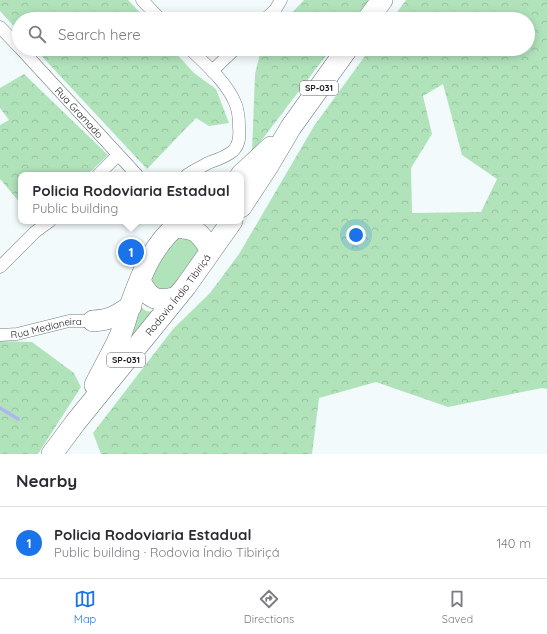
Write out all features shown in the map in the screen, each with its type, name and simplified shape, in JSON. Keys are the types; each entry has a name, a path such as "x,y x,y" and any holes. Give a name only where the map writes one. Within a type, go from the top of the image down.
{"highway":[{"path":"373,12 382,0"},
{"name":"SP-031","path":"244,202 292,127 342,56"},
{"name":"SP-031","path":"244,172 292,127"},
{"name":"Rodovia Índio Tibiriçá","path":"75,423 120,335 140,281 152,255 175,224"},
{"path":"178,224 200,234 208,251"},
{"path":"202,224 206,229 208,235 208,251"},
{"name":"Rodovia Índio Tibiriçá","path":"52,454 75,423 186,286 208,251 230,224"},
{"path":"140,281 152,297 163,300 177,297"},
{"path":"93,321 111,318 130,306"},
{"path":"93,321 102,326 109,335 111,353"}],"street":[{"path":"142,0 153,12"},
{"path":"273,12 281,0"},
{"name":"Rua Gramado","path":"0,27 12,40"},
{"name":"Rua Gramado","path":"27,56 134,172"},
{"path":"191,172 229,154 237,147 240,133 237,106 227,88 197,56"},
{"path":"212,71 228,56"},
{"path":"101,172 118,155"},
{"path":"0,267 35,232 46,224"},
{"name":"Rua Medianeira","path":"0,335 25,332 69,321 93,321"}],"green space":[{"path":"0,0 128,0 139,12 12,12 12,24 0,11"},
{"path":"304,0 369,0 360,12 293,12"},
{"path":"406,0 547,0 547,389 542,388 448,407 376,382 319,398 312,454 101,454 93,433 173,329 210,293 239,254 314,126 365,56 535,56 535,12 397,12","holes":["443,84 462,155 497,179 481,212 412,213 411,168 432,134 423,96"]},
{"path":"42,56 178,56 194,73 216,89 229,123 209,126 196,118 147,169"},
{"path":"259,56 326,56 252,153 255,74"},
{"path":"24,74 108,155 90,172 18,172 18,200 0,179 0,125 9,120 0,108 0,88"},
{"path":"188,234 198,250 196,254 169,290 158,290 151,281 151,277 164,252 179,237"},
{"path":"141,307 146,311 154,312 99,390"},
{"path":"0,341 32,342 74,373 81,387 38,454 0,454"}],"waterway":[{"path":"0,408 18,419"}],"place":[{"name":"Policia Rodoviaria Estadual","path":"131,252"}]}
